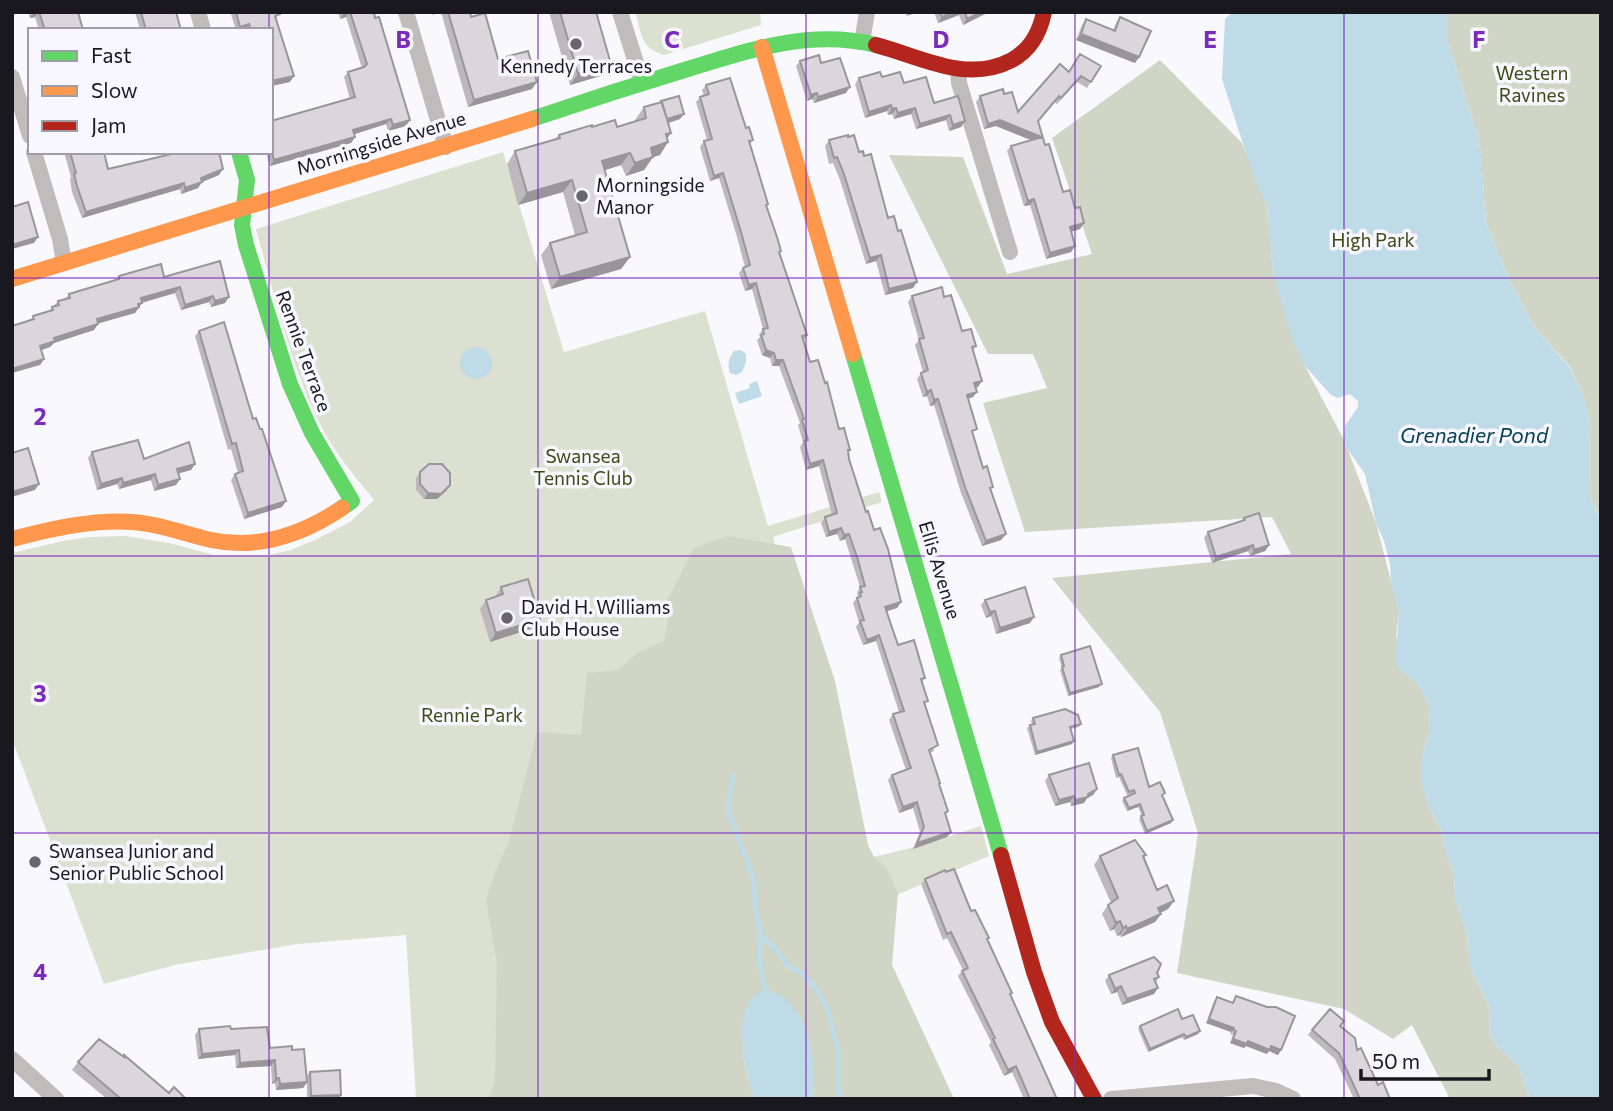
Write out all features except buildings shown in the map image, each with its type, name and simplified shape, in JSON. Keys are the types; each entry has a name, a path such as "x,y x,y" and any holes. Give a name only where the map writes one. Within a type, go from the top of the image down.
{"street":[{"path":"406,12 446,147"},
{"path":"620,12 642,82"},
{"path":"862,42 867,12"},
{"name":"Morningside Avenue","path":"12,279 446,147 642,82 762,47 809,38 862,42 935,65 980,70 1011,61 1032,44 1038,34 1044,12"},
{"name":"Ellis Avenue","path":"762,47 977,769 1034,972 1057,1032 1094,1099"},
{"path":"958,69 958,83 1010,252"},
{"path":"12,77 28,129"},
{"path":"35,154 62,246 64,263"},
{"name":"Rennie Terrace","path":"12,539 80,526 131,522 156,525 225,542 267,541 305,529 352,501 312,433 290,384 246,245 242,225 247,180 240,154"},
{"path":"12,1059 55,1099"},
{"path":"1111,1099 1253,1086 1276,1091 1293,1099"}],"green space":[{"path":"635,12 760,12 761,25 664,55 646,44"},
{"name":"Western Ravines","path":"1448,12 1601,12 1601,520 1589,494 1590,425 1584,398 1570,367 1534,327 1511,283 1486,223 1478,136 1448,43"},
{"path":"1160,60 1242,143 1267,205 1273,272 1305,366 1344,440 1376,523 1399,612 1396,636 1429,706 1430,731 1422,756 1428,805 1442,833 1454,874 1455,899 1467,933 1470,966 1490,1009 1489,1031 1497,1047 1518,1065 1530,1099 1450,1099 1412,1025 1393,1039 1344,1009 1177,973 1198,833 1160,712 1052,578 1291,554 1272,517 1025,532 983,403 1047,388 1033,354 988,354 889,155 963,157 1007,274 1092,254 1052,138"},
{"name":"Rennie Park","path":"503,152 564,352 705,311 768,526 879,492 882,502 773,537 779,563 696,672 874,857 923,845 981,826 989,856 873,905 892,965 954,1099 416,1099 406,935 297,944 175,965 104,984 12,739 12,553 63,541 126,536 169,543 214,555 269,555 291,550 350,522 374,500 334,448 306,392 286,338 256,229"},
{"path":"728,536 791,547 835,681 868,845 874,857 886,866 898,894 892,965 954,1099 813,1099 815,1088 752,1000 744,1025 743,1050 755,1099 488,1099 495,1081 497,963 486,901 495,872 509,842 537,732 581,735 587,673 618,670 637,653 664,641 668,622 665,604 694,548"}],"water":[{"name":"Grenadier Pond","path":"1233,12 1448,12 1448,43 1478,136 1486,223 1511,283 1534,327 1570,368 1584,398 1590,425 1589,494 1601,521 1601,1099 1530,1099 1518,1065 1497,1047 1489,1031 1490,1009 1470,966 1467,933 1455,900 1454,874 1442,833 1428,805 1422,785 1422,756 1430,731 1429,706 1420,687 1399,669 1395,662 1399,612 1391,584 1390,564 1376,523 1365,474 1344,440 1345,426 1358,407 1358,401 1350,394 1338,398 1331,395 1305,366 1293,343 1273,272 1267,205 1255,181 1222,79 1225,19"},
{"path":"476,347 487,352 492,363 487,374 476,379 465,374 460,363 465,352"},
{"path":"741,350 746,354 742,372 736,375 730,373 731,356 734,351"},
{"path":"757,381 762,396 739,404 735,393 750,388 749,384"},
{"path":"764,989 779,995 791,1005 807,1033 814,1067 813,1099 755,1099 744,1056 743,1023 746,1009 753,997"}],"waterway":[{"path":"734,775 729,813 754,880 755,906 761,936 759,956 766,993"},
{"path":"761,936 773,946 788,966 803,974 816,989 828,1011 838,1050 838,1089 841,1099"}],"traffic: fast":[{"path":"532,119 651,80 782,43 828,39 876,45"},
{"path":"240,154 247,180 242,225 246,245 290,384 312,433 352,501 342,508"},
{"path":"853,354 1001,855"}],"traffic: slow":[{"path":"762,47 853,354"},
{"path":"12,279 532,119"},
{"path":"12,539 72,526 118,521 153,525 211,540 246,543 279,538 296,532 342,508"}],"traffic: jam":[{"path":"876,45 944,66 961,69 995,67 1012,60 1029,46 1040,27 1044,12"},
{"path":"1001,855 1034,972 1052,1022 1094,1099"}],"place":[{"name":"Kennedy Terraces","path":"576,44"},
{"name":"Morningside Manor","path":"582,196"},
{"name":"David H. Williams Club House","path":"507,618"},
{"name":"Swansea Junior and Senior Public School","path":"35,862"}],"park label":[{"name":"High Park","path":"1373,240"},
{"name":"Swansea Tennis Club","path":"583,467"}]}
